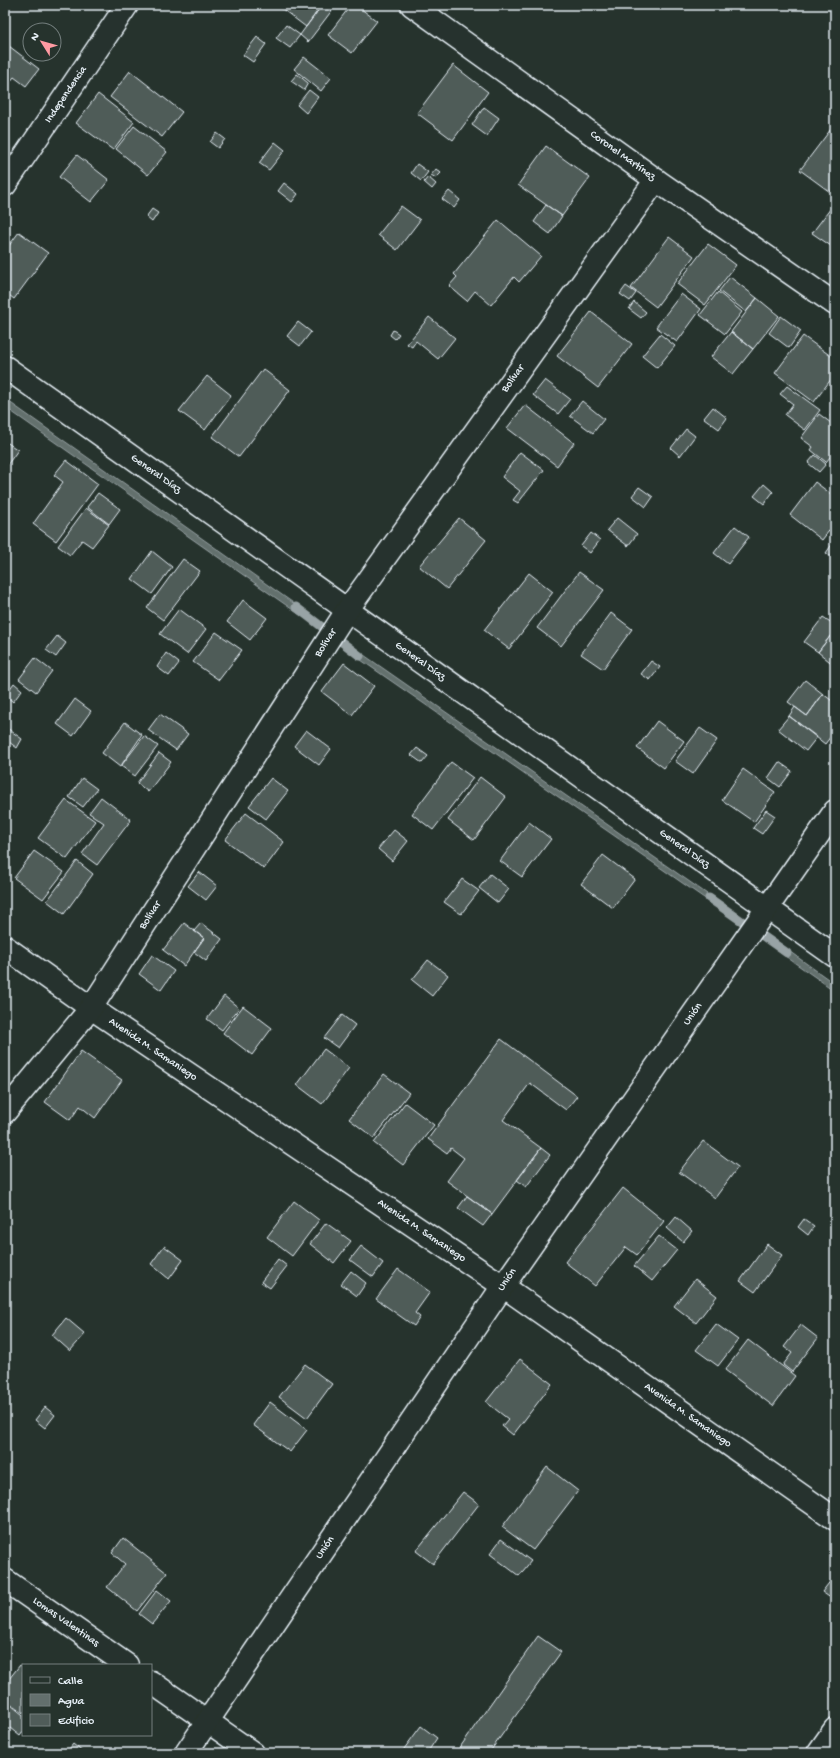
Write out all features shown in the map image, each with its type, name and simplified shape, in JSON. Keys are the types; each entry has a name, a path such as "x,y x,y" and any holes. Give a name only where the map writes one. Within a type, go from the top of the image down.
{"street":[{"name":"Independencia","path":"5,185 127,5"},
{"name":"Coronel Martínez","path":"412,5 656,180 835,304"},
{"name":"Bolívar","path":"5,1112 91,1008 348,609 656,180"},
{"name":"General Díaz","path":"5,367 348,609 758,923 835,956"},
{"name":"Unión","path":"186,1753 503,1286 835,811"},
{"name":"Avenida M. Samaniego","path":"5,947 91,1008 503,1286 835,1519"},
{"name":"Lomas Valentinas","path":"5,1580 126,1664"},
{"path":"152,1683 253,1753"},
{"path":"818,1753 835,1729"}],"water":[{"path":"5,399 306,612 303,617 5,407"},
{"path":"351,646 720,903 717,907 348,651"},
{"path":"779,944 835,984 835,991 775,949"}],"building":[{"path":"283,5 322,5 306,27 281,8"},
{"path":"322,5 336,5 308,42 300,35"},
{"path":"351,5 356,5 377,21 352,53 328,35"},
{"path":"286,25 300,35 290,48 276,38"},
{"path":"257,37 266,44 253,62 243,55"},
{"path":"5,43 22,56 22,62 30,62 39,69 26,86 14,77 5,88"},
{"path":"304,57 331,78 321,91 294,69"},
{"path":"453,65 488,92 453,140 417,113"},
{"path":"130,71 182,112 162,137 110,97"},
{"path":"297,74 308,83 304,90 291,81"},
{"path":"309,90 318,97 306,113 297,105"},
{"path":"98,94 134,122 113,150 76,123"},
{"path":"484,107 499,118 487,136 472,125"},
{"path":"134,126 167,152 148,175 116,149"},
{"path":"831,129 835,132 835,185 830,192 800,170"},
{"path":"217,133 225,139 218,148 210,142"},
{"path":"275,142 285,150 269,170 259,163"},
{"path":"546,146 590,178 562,216 518,185"},
{"path":"77,155 109,180 91,202 59,177"},
{"path":"417,164 428,172 421,181 411,173"},
{"path":"436,169 441,173 436,178 431,175"},
{"path":"428,177 436,184 432,189 424,182"},
{"path":"284,183 298,194 292,202 278,191"},
{"path":"449,191 460,200 454,208 442,199"},
{"path":"834,204 835,241 831,246 812,233"},
{"path":"546,205 562,216 550,234 534,222"},
{"path":"401,206 420,220 397,250 378,235"},
{"path":"152,209 158,213 152,222 146,217"},
{"path":"498,220 541,256 519,282 514,277 491,305 475,291 467,301 449,286 457,277 454,274"},
{"path":"19,232 48,253 14,299 5,292 5,251"},
{"path":"669,237 694,256 656,307 631,288"},
{"path":"708,244 736,265 705,305 677,284"},
{"path":"730,277 757,298 746,312 719,291"},
{"path":"626,286 636,293 630,301 620,294"},
{"path":"718,292 742,312 725,334 700,315"},
{"path":"681,294 701,309 677,342 656,327"},
{"path":"757,298 779,316 753,349 731,332"},
{"path":"634,302 646,312 641,318 629,309"},
{"path":"591,312 632,344 598,388 557,356"},
{"path":"781,316 801,331 789,348 769,333"},
{"path":"429,317 455,338 438,359 416,341 412,347 407,344"},
{"path":"298,322 311,332 300,346 287,336"},
{"path":"393,330 399,334 395,339 390,335"},
{"path":"731,332 753,349 733,374 711,357"},
{"path":"660,334 675,346 657,368 642,356"},
{"path":"803,336 835,359 835,374 814,402 775,373"},
{"path":"263,369 290,390 239,457 212,437"},
{"path":"207,376 231,395 205,430 179,411"},
{"path":"545,380 570,399 558,414 533,395"},
{"path":"787,386 820,410 805,430 785,415 793,404 780,394"},
{"path":"582,401 604,419 593,433 570,416"},
{"path":"525,405 574,443 557,466 507,428"},
{"path":"713,407 727,418 719,429 704,418"},
{"path":"835,410 835,420 830,416"},
{"path":"819,414 835,426 835,451 826,462 811,450 813,447 801,438"},
{"path":"686,429 695,436 680,456 671,448"},
{"path":"5,441 18,450 5,468"},
{"path":"520,452 544,470 518,503 513,500 520,491 502,477"},
{"path":"815,455 826,464 819,472 808,463"},
{"path":"66,460 98,484 56,541 33,524 63,482 54,475"},
{"path":"815,482 835,497 835,523 822,540 790,515"},
{"path":"764,484 773,492 764,504 754,496"},
{"path":"639,487 653,497 646,507 632,496"},
{"path":"98,493 120,509 109,524 87,507"},
{"path":"86,508 109,525 92,547 82,540 70,555 58,546"},
{"path":"459,518 486,540 447,589 419,566"},
{"path":"617,518 637,534 628,546 607,530"},
{"path":"735,526 749,537 728,564 714,553"},
{"path":"591,533 600,540 590,553 581,546"},
{"path":"835,540 835,559 826,553"},
{"path":"152,551 172,567 152,594 132,579"},
{"path":"183,559 200,571 163,620 147,608"},
{"path":"579,572 604,590 561,646 537,628"},
{"path":"529,573 553,592 509,649 484,630"},
{"path":"243,600 267,618 250,640 227,622"},
{"path":"179,609 206,629 187,654 160,634"},
{"path":"611,613 632,629 603,669 581,654"},
{"path":"823,617 835,625 835,630 818,652 804,642"},
{"path":"835,630 835,666 818,652"},
{"path":"216,632 242,650 219,680 193,662"},
{"path":"57,636 66,643 56,657 46,650"},
{"path":"166,653 179,663 169,676 157,667"},
{"path":"35,658 52,671 36,692 19,679"},
{"path":"651,661 660,667 650,680 641,674"},
{"path":"344,663 374,686 352,715 322,692"},
{"path":"805,680 823,694 807,716 788,702"},
{"path":"14,683 22,690 13,702 5,695"},
{"path":"823,694 835,703 835,731 825,744 789,716 795,707 807,716"},
{"path":"75,699 91,711 73,736 57,724"},
{"path":"160,714 188,734 176,750 148,730"},
{"path":"789,716 817,737 806,751 778,729"},
{"path":"657,721 684,741 664,768 637,748"},
{"path":"125,722 142,735 120,767 102,753"},
{"path":"7,728 22,739 17,748 5,739 5,731"},
{"path":"700,728 717,740 693,774 675,761"},
{"path":"306,730 331,749 319,765 294,746"},
{"path":"144,736 158,746 135,776 121,766"},
{"path":"417,748 428,756 422,763 411,755"},
{"path":"159,753 171,762 148,792 137,783"},
{"path":"451,762 473,778 433,830 412,814"},
{"path":"779,762 792,771 780,787 768,778"},
{"path":"743,769 775,792 754,822 722,800"},
{"path":"480,777 506,797 474,840 448,820"},
{"path":"82,778 97,789 83,807 69,797"},
{"path":"271,778 288,791 266,819 249,806"},
{"path":"101,797 131,820 97,865 82,854 104,823 89,813"},
{"path":"66,800 95,821 67,859 38,838"},
{"path":"766,810 775,816 762,834 753,828"},
{"path":"246,813 284,842 264,869 225,840"},
{"path":"529,822 551,839 522,877 500,861"},
{"path":"394,830 408,841 392,861 378,849"},
{"path":"34,851 64,872 43,899 14,878"},
{"path":"603,855 635,879 613,908 581,884"},
{"path":"77,861 93,874 64,914 47,901"},
{"path":"199,872 217,886 206,900 188,886"},
{"path":"490,874 509,889 498,903 479,888"},
{"path":"462,879 479,891 461,914 444,902"},
{"path":"184,923 204,938 184,966 163,950"},
{"path":"201,923 222,939 206,961 194,952 204,938 194,931"},
{"path":"152,955 174,971 161,990 139,974"},
{"path":"428,960 448,975 432,996 412,980"},
{"path":"224,996 239,1008 222,1030 207,1019"},
{"path":"243,1006 272,1028 252,1055 223,1033"},
{"path":"342,1015 355,1025 338,1048 324,1038"},
{"path":"501,1039 577,1096 566,1110 530,1083 503,1120 541,1148 492,1214 447,1181 464,1158 451,1148 447,1153 428,1139"},
{"path":"324,1049 349,1068 322,1104 297,1085"},
{"path":"81,1051 122,1080 95,1118 80,1106 70,1120 45,1102"},
{"path":"384,1074 409,1093 374,1138 349,1119"},
{"path":"405,1103 434,1125 403,1165 374,1143"},
{"path":"703,1141 738,1167 715,1198 679,1172"},
{"path":"541,1148 550,1155 526,1187 517,1180"},
{"path":"623,1188 664,1221 637,1255 626,1247 595,1286 565,1262"},
{"path":"467,1196 492,1214 483,1226 458,1208"},
{"path":"294,1201 319,1220 292,1256 267,1237"},
{"path":"676,1217 692,1231 683,1242 667,1228"},
{"path":"804,1219 814,1226 808,1235 798,1227"},
{"path":"326,1223 351,1241 334,1263 310,1244"},
{"path":"659,1236 677,1250 652,1281 634,1266"},
{"path":"767,1244 782,1255 755,1292 740,1281"},
{"path":"164,1246 183,1260 169,1279 151,1264"},
{"path":"361,1246 383,1263 373,1277 350,1260"},
{"path":"278,1259 287,1266 270,1288 261,1282"},
{"path":"398,1269 430,1292 415,1313 420,1317 414,1326 376,1299"},
{"path":"351,1271 366,1283 357,1296 341,1284"},
{"path":"695,1279 717,1296 696,1323 674,1306"},
{"path":"66,1318 85,1334 70,1351 52,1335"},
{"path":"716,1324 738,1340 718,1366 696,1350"},
{"path":"801,1325 818,1338 792,1372 783,1365 792,1353 784,1347"},
{"path":"748,1340 795,1376 773,1406 725,1370"},
{"path":"520,1359 552,1384 513,1435 502,1426 508,1419 486,1402"},
{"path":"305,1364 332,1384 307,1418 279,1397"},
{"path":"270,1402 307,1430 290,1452 253,1425"},
{"path":"45,1407 55,1415 45,1428 35,1420"},
{"path":"835,1429 835,1438 831,1435"},
{"path":"547,1467 578,1491 533,1550 502,1527"},
{"path":"463,1492 479,1504 433,1564 416,1551"},
{"path":"123,1538 167,1573 137,1611 107,1587 125,1564 112,1553"},
{"path":"501,1539 531,1561 519,1576 490,1554"},
{"path":"835,1575 835,1601 822,1592"},
{"path":"157,1590 171,1601 152,1624 139,1614"},
{"path":"538,1636 561,1652 489,1753 456,1753"},
{"path":"20,1665 22,1666 22,1712 5,1699 5,1684"},
{"path":"5,1700 22,1714 22,1733 20,1736 5,1724"},
{"path":"421,1726 437,1738 427,1753 401,1753"},
{"path":"73,1744 84,1753 66,1753"}],"waterway":[{"path":"296,607 360,656"},
{"path":"709,898 787,953"}]}
